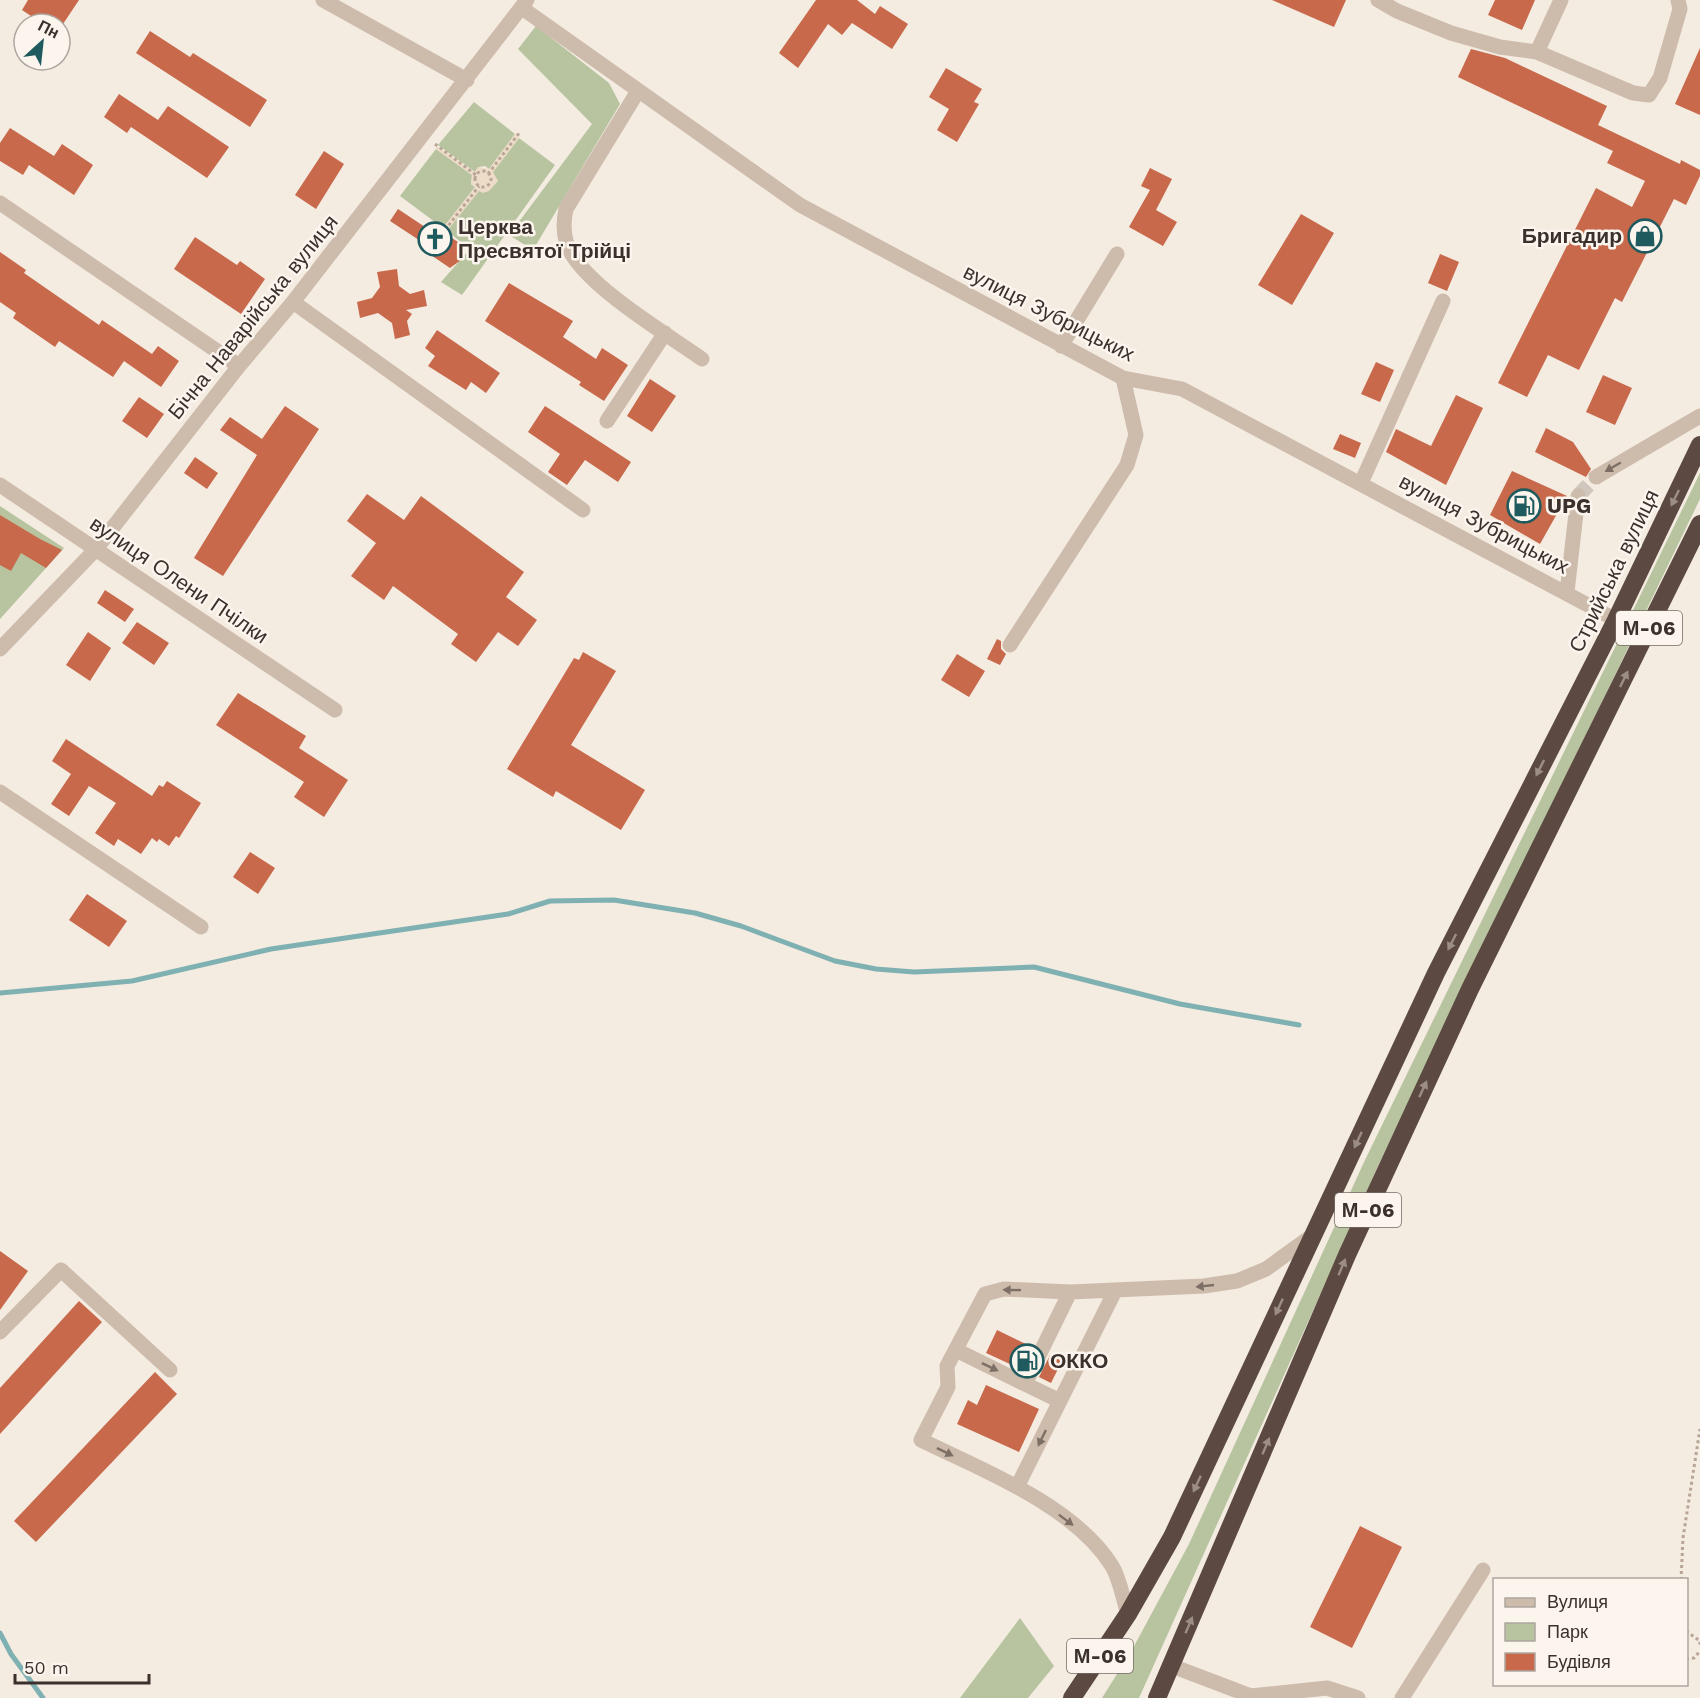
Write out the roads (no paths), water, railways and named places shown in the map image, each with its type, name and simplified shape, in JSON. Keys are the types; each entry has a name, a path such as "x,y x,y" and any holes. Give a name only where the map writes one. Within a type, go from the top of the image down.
{"highway":[{"name":"Стрийська вулиця","path":"1312,1235 1436,973 1617,620 1700,445"},
{"name":"М-06","path":"1157,1698 1347,1255 1470,989 1700,524"},
{"name":"М-06","path":"1072,1698 1128,1614 1172,1537 1312,1235"}],"street":[{"path":"323,0 468,80"},
{"path":"1378,0 1397,11 1451,33 1500,47 1537,52 1633,93 1648,95 1660,78 1680,9 1678,0"},
{"path":"1537,52 1562,0"},
{"name":"Бічна Наварійська вулиця","path":"0,649 96,549 468,80 525,4"},
{"name":"вулиця Зубрицьких","path":"525,4 638,91 800,206 1123,378 1182,389 1617,620"},
{"path":"638,91 566,209 562,225 568,248 610,296 702,359"},
{"path":"0,203 239,366"},
{"path":"1061,346 1117,254"},
{"path":"1361,483 1443,301"},
{"path":"293,302 583,510"},
{"path":"607,421 665,333"},
{"path":"1010,645 1127,465 1136,435 1123,378"},
{"path":"1596,477 1700,416"},
{"name":"вулиця Олени Пчілки","path":"0,485 335,710"},
{"path":"1567,592 1578,496"},
{"path":"0,792 201,927"},
{"path":"1128,1614 1112,1567 1091,1541 1065,1519 1017,1488 921,1440 948,1387 947,1366 986,1294 1004,1289 1070,1292 1115,1291 1204,1286 1237,1281 1266,1269 1312,1235"},
{"path":"0,1332 61,1270 170,1370"},
{"path":"1017,1488 1115,1291"},
{"path":"1025,1384 1070,1292"},
{"path":"956,1350 1060,1401"},
{"path":"1402,1698 1483,1570"},
{"path":"1172,1666 1238,1696 1327,1688 1358,1698"}],"waterway":[{"path":"0,993 132,981 271,949 508,914 550,901 614,900 695,913 741,926 835,961 876,969 914,972 1034,967 1180,1004 1299,1025"},
{"path":"0,1633 11,1654 43,1698"}],"tunnel":[{"path":"1578,496 1596,477"}],"place":[{"name":"Бригадир","path":"1645,236"},
{"name":"Церква Пресвятої Трійці","path":"435,239"},
{"name":"UPG","path":"1524,506"},
{"name":"ОККО","path":"1027,1361"}]}
